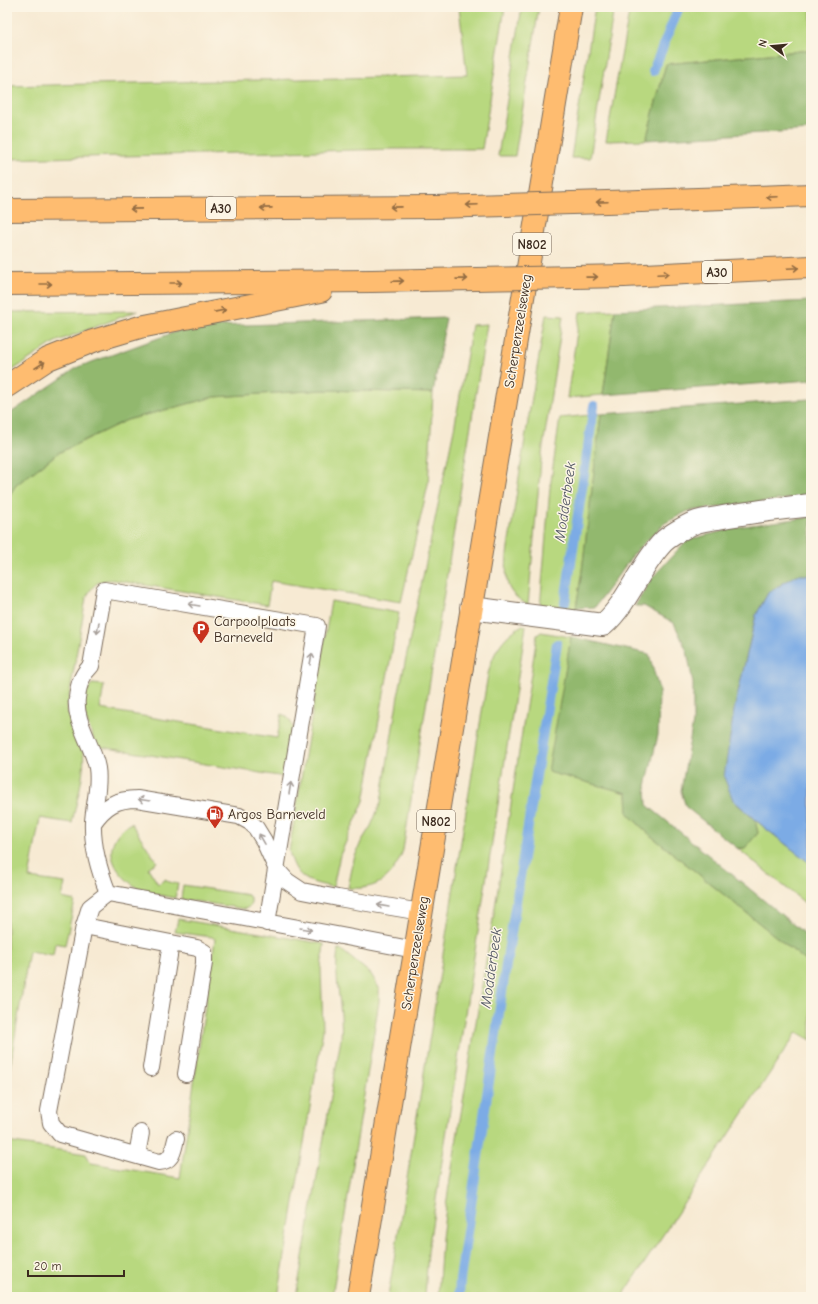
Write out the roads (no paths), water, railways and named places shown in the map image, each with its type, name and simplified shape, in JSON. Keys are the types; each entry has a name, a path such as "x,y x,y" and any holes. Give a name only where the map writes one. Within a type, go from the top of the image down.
{"main road":[{"name":"Scherpenzeelseweg","path":"358,1297 571,7"},
{"name":"A30","path":"7,210 435,206 811,195"},
{"name":"A30","path":"7,284 372,281 624,276 811,267"},
{"name":"A30","path":"7,386 48,359 93,341 140,327 372,281"}],"street":[{"path":"471,608 603,626 613,617 625,600 641,572 663,541 676,532 694,522 738,514 811,505"}],"lane":[{"path":"108,893 100,874 95,854 93,823 98,782 97,769 93,752 78,716 76,699 83,675 91,666 104,590 317,626 268,923"},
{"path":"93,823 100,814 110,806 118,801 127,799 137,799 238,816 250,822 256,828 264,841 276,870 287,881 302,891 422,912"},
{"path":"176,1139 170,1158 159,1162 60,1134 51,1123 49,1110 84,926 90,907 108,893 415,950"},
{"path":"84,926 197,948 204,952 204,962 186,1074"},
{"path":"151,1068 171,943"},
{"path":"137,1155 141,1133"}],"water":[{"path":"796,575 811,575 811,864 765,828 733,800 724,777 734,710 756,615 768,593"}],"waterway":[{"name":"Modderbeek","path":"653,71 679,7"},
{"name":"Modderbeek","path":"565,603 594,406"},
{"name":"Modderbeek","path":"459,1297 460,1280 506,965 557,644"}],"place":[{"name":"Carpoolplaats Barneveld","path":"201,644"},
{"name":"Argos Barneveld","path":"215,829"}]}
